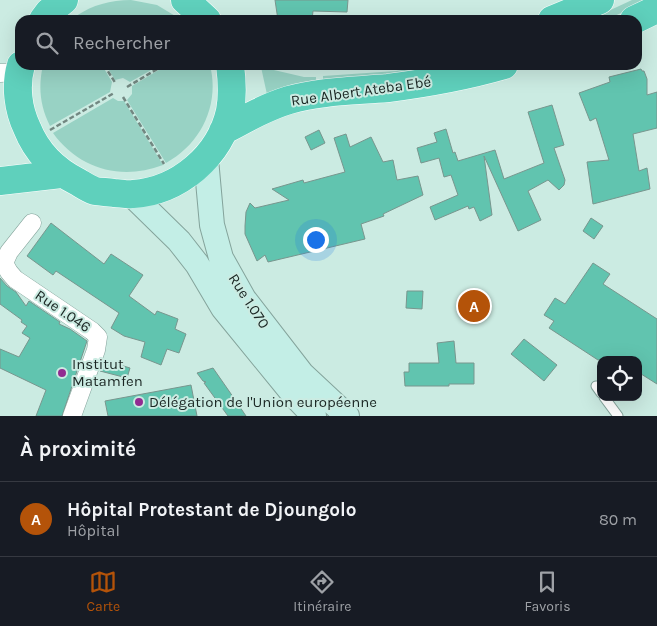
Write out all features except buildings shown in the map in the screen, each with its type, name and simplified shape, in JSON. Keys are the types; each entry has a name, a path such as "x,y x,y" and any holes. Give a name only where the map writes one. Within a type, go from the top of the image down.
{"highway":[{"path":"47,15 64,0"},
{"path":"185,0 202,15"},
{"path":"564,15 600,0"},
{"path":"642,16 657,9"},
{"path":"14,76 22,117 31,139 44,158 62,174 95,190 132,195 160,189 185,177 206,159 224,131 230,110 232,88 230,70"},
{"name":"Rue Albert Ateba Ebé","path":"224,131 264,109 290,100 323,94 389,88 469,75 486,70"},
{"path":"0,118 14,76"},
{"path":"0,180 62,174"}],"main road":[{"name":"Rue 1.070","path":"206,159 212,225 222,258 244,300 302,374 347,416"},
{"name":"Rue 1.070","path":"132,195 179,240 197,264 223,308 295,406 314,416"}],"street":[{"name":"Rue 1.046","path":"32,222 9,252 4,263 9,272 15,279 92,331 98,338 96,350 72,416"}],"lane":[{"path":"607,401 618,416"}],"path":[{"path":"107,70 116,84"},
{"path":"127,87 156,70"},
{"path":"47,132 114,93"},
{"path":"123,97 166,167"}],"green space":[{"path":"131,0 157,5 174,15 78,15 102,4"},
{"path":"632,0 649,0 617,15 600,15"},
{"path":"42,70 105,70 112,82 110,92 50,126 41,96"},
{"path":"109,70 151,70 130,82 123,78 115,80"},
{"path":"159,70 211,70 212,95 210,109 205,122 189,145 166,163 127,100 132,94 132,86"},
{"path":"262,70 274,70 304,77 316,77 316,85 268,99"},
{"path":"425,70 426,74 323,85 323,76"},
{"path":"113,98 118,101 124,101 163,165 132,172 102,168 88,163 75,155 53,133"}],"place":[{"name":"Hôpital Protestant de Djoungolo","path":"474,306"},
{"name":"Institut Matamfen","path":"62,373"},
{"name":"Délégation de l'Union européenne","path":"139,402"}]}
